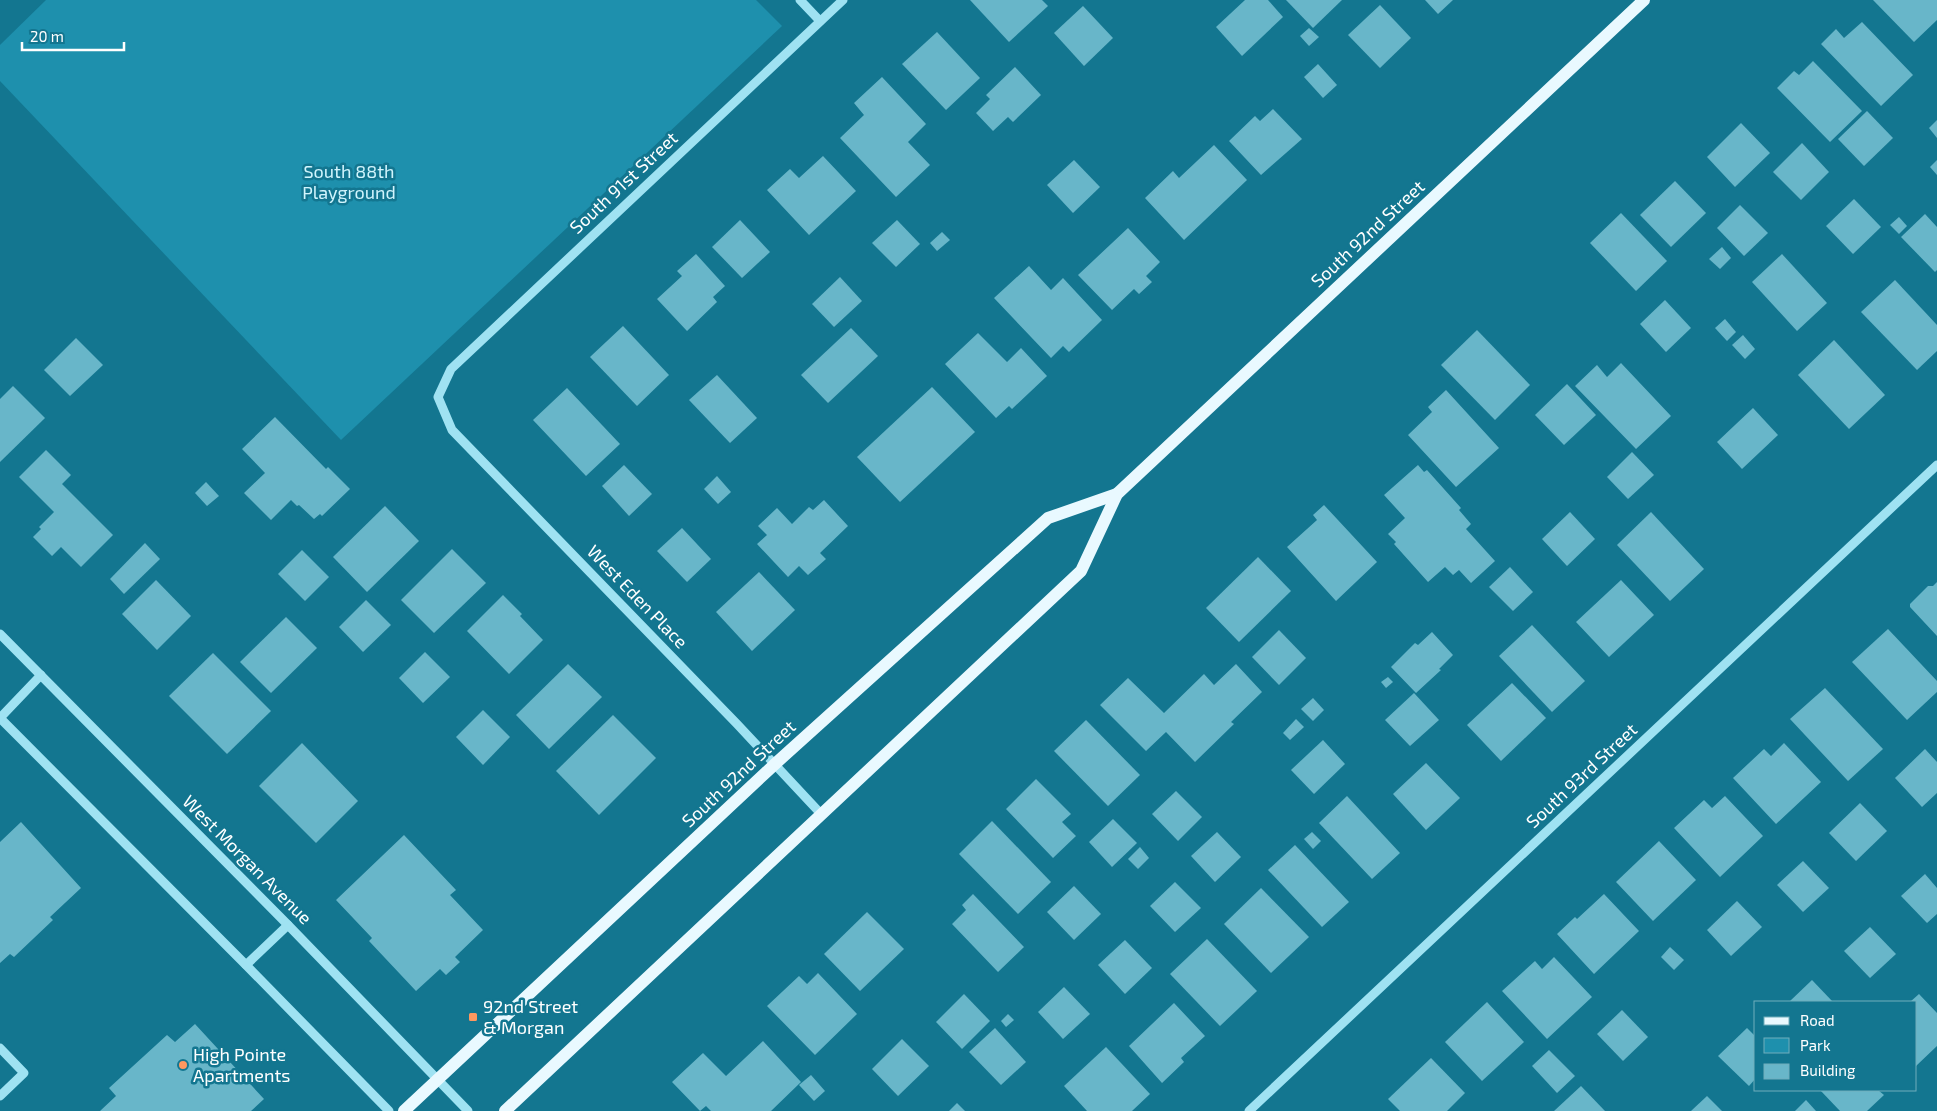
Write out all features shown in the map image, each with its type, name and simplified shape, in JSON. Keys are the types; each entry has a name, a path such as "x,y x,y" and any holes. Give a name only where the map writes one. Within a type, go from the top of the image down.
{"main road":[{"name":"South 92nd Street","path":"504,1111 1081,571 1117,494 1644,0"},
{"name":"South 92nd Street","path":"404,1111 775,764 1048,518 1117,494"}],"street":[{"path":"800,0 820,21"},
{"name":"South 91st Street","path":"438,396 451,369 842,0"},
{"name":"West Eden Place","path":"438,396 452,430 822,815"},
{"name":"South 93rd Street","path":"1249,1111 1937,465"},
{"name":"West Morgan Avenue","path":"0,634 288,925 468,1111"},
{"path":"42,675 0,718 389,1111"},
{"path":"246,965 288,925"},
{"path":"0,1048 24,1074 0,1096"}],"green space":[{"name":"South 88th Playground","path":"46,0 756,0 782,26 341,440 0,81 0,45"}],"building":[{"path":"970,0 1042,0 1048,6 1009,42"},
{"path":"1245,0 1268,0 1283,17 1242,56 1216,27"},
{"path":"1286,0 1342,0 1313,28"},
{"path":"1425,0 1453,0 1438,14"},
{"path":"1873,0 1937,0 1937,20 1914,42"},
{"path":"1380,5 1411,38 1380,68 1348,35"},
{"path":"1083,6 1113,38 1084,66 1054,33"},
{"path":"1862,22 1913,75 1881,106 1821,44 1836,29 1844,38"},
{"path":"1309,28 1319,37 1309,46 1300,36"},
{"path":"937,32 980,78 946,110 902,64"},
{"path":"1813,61 1862,111 1830,142 1777,88 1794,71 1799,75"},
{"path":"1318,64 1337,85 1323,98 1304,77"},
{"path":"1015,67 1041,95 1013,122 1008,117 993,131 976,113 990,99 986,95"},
{"path":"882,77 926,124 908,142 930,165 896,197 840,138 864,115 854,103"},
{"path":"1273,109 1302,139 1261,175 1229,141 1255,116 1260,121"},
{"path":"1867,111 1893,138 1864,166 1838,139"},
{"path":"1937,120 1937,138 1929,128"},
{"path":"1741,123 1770,153 1735,187 1707,157"},
{"path":"1802,143 1829,172 1801,200 1773,172"},
{"path":"1214,145 1247,180 1184,240 1145,198 1173,171 1179,178"},
{"path":"823,156 856,191 809,235 767,190 790,169 799,178"},
{"path":"1074,160 1100,187 1073,213 1047,185"},
{"path":"1937,160 1937,175 1930,167"},
{"path":"1675,181 1706,213 1671,247 1640,215"},
{"path":"1854,199 1881,227 1853,254 1826,226"},
{"path":"1740,205 1768,233 1744,256 1717,228"},
{"path":"1621,213 1667,261 1636,291 1590,243"},
{"path":"1925,214 1937,227 1937,270 1935,272 1901,237"},
{"path":"1899,217 1907,226 1899,234 1890,225"},
{"path":"740,220 770,252 742,278 712,247"},
{"path":"897,220 920,244 896,267 872,243"},
{"path":"1128,228 1160,262 1146,276 1152,282 1139,294 1134,289 1112,310 1078,275"},
{"path":"942,232 950,240 937,251 930,243"},
{"path":"1722,247 1731,258 1720,269 1709,259"},
{"path":"696,254 725,286 713,297 717,302 687,331 657,299 682,276 677,271"},
{"path":"1782,254 1827,303 1797,331 1752,282"},
{"path":"1029,266 1051,290 1063,278 1102,320 1069,352 1063,346 1051,358 994,298"},
{"path":"840,277 862,301 834,327 812,304"},
{"path":"1895,280 1937,325 1937,351 1917,370 1861,312"},
{"path":"1665,300 1691,328 1666,352 1640,324"},
{"path":"1725,319 1736,332 1727,341 1715,328"},
{"path":"623,326 669,375 637,406 590,357"},
{"path":"851,328 878,356 828,403 801,375"},
{"path":"1477,330 1530,385 1495,420 1441,365"},
{"path":"978,333 1007,362 1021,348 1047,376 1012,409 1009,406 996,418 945,364"},
{"path":"1743,335 1755,349 1745,359 1732,345"},
{"path":"76,338 103,365 70,396 44,370"},
{"path":"1834,340 1885,395 1849,429 1798,375"},
{"path":"1621,363 1671,416 1636,449 1575,386 1597,365 1607,377"},
{"path":"717,375 757,418 730,443 689,400"},
{"path":"1567,384 1596,415 1564,445 1535,415"},
{"path":"13,386 45,418 0,462 0,399"},
{"path":"932,387 975,432 900,502 857,457"},
{"path":"567,388 620,444 586,476 533,420"},
{"path":"1446,390 1499,448 1456,487 1408,435 1432,412 1428,407"},
{"path":"1753,408 1778,435 1742,469 1717,442"},
{"path":"275,417 326,469 328,467 350,489 322,516 320,514 314,519 291,500 271,520 244,493 265,473 242,449"},
{"path":"46,450 71,475 62,484 113,535 81,567 61,547 52,556 33,537 41,529 39,527 54,512 19,477"},
{"path":"1632,452 1654,475 1628,499 1607,477"},
{"path":"624,465 652,494 629,516 602,486"},
{"path":"1418,465 1424,472 1427,470 1461,508 1459,510 1471,524 1466,529 1495,561 1471,583 1459,570 1453,575 1445,567 1428,582 1394,544 1396,542 1388,534 1405,518 1384,495"},
{"path":"717,476 731,492 718,504 704,489"},
{"path":"206,482 219,496 207,506 195,493"},
{"path":"824,500 848,526 820,553 826,559 808,575 799,566 788,577 757,544 767,535 758,526 777,508 792,524 809,507 813,510"},
{"path":"1324,505 1377,562 1336,601 1287,547 1317,520 1313,515"},
{"path":"385,506 419,541 367,592 333,557"},
{"path":"1570,512 1595,539 1567,566 1542,539"},
{"path":"1651,512 1704,569 1670,601 1617,545"},
{"path":"682,528 711,559 687,582 657,551"},
{"path":"145,543 160,559 124,594 110,579"},
{"path":"452,549 486,583 434,633 401,600"},
{"path":"302,550 329,577 305,601 278,574"},
{"path":"1258,557 1291,591 1239,642 1206,608"},
{"path":"1510,567 1533,592 1513,611 1489,587"},
{"path":"759,572 795,610 752,651 716,612"},
{"path":"156,580 191,616 157,650 122,614"},
{"path":"1621,580 1654,615 1609,657 1576,622"},
{"path":"1937,582 1937,636 1910,607 1910,604 1928,586 1933,586"},
{"path":"503,595 522,614 520,616 543,640 509,674 467,631"},
{"path":"366,600 391,625 363,652 339,627"},
{"path":"286,617 317,648 271,693 240,662"},
{"path":"1532,625 1585,681 1552,712 1499,656"},
{"path":"1888,629 1937,681 1937,692 1907,720 1852,662"},
{"path":"1279,630 1306,658 1279,685 1252,657"},
{"path":"1432,632 1453,655 1439,669 1441,670 1416,693 1391,667 1415,643 1418,645"},
{"path":"425,652 450,677 423,703 399,678"},
{"path":"213,653 271,711 227,754 169,696"},
{"path":"568,664 602,697 549,749 516,715"},
{"path":"1236,664 1262,692 1231,722 1234,724 1195,762 1166,732 1146,751 1100,705 1128,678 1164,713 1204,674 1214,685"},
{"path":"1388,677 1393,682 1386,688 1381,682"},
{"path":"1512,683 1546,718 1501,761 1467,725"},
{"path":"1825,688 1883,749 1848,781 1790,719"},
{"path":"1414,693 1439,720 1410,746 1385,720"},
{"path":"1313,698 1324,710 1313,721 1301,709"},
{"path":"483,710 510,737 483,765 456,737"},
{"path":"613,715 656,758 599,815 556,771"},
{"path":"1296,719 1304,727 1290,740 1283,733"},
{"path":"1086,720 1140,775 1108,806 1054,751"},
{"path":"1323,740 1345,764 1314,794 1291,770"},
{"path":"302,743 358,801 316,843 259,786"},
{"path":"1784,743 1821,782 1776,824 1733,778 1764,749 1771,756"},
{"path":"1925,749 1937,762 1937,793 1922,807 1895,778"},
{"path":"1426,763 1460,798 1426,830 1393,794"},
{"path":"1036,779 1071,814 1062,822 1076,836 1053,858 1006,809"},
{"path":"1176,791 1202,817 1178,841 1152,814"},
{"path":"1347,796 1400,853 1372,879 1319,823"},
{"path":"1725,796 1763,836 1720,877 1674,828 1704,800 1712,808"},
{"path":"1860,803 1887,831 1856,861 1829,833"},
{"path":"1113,819 1137,843 1112,867 1089,842"},
{"path":"992,821 1051,882 1018,914 959,854"},
{"path":"21,822 81,888 50,917 53,920 14,957 10,954 0,963 0,842"},
{"path":"1217,832 1241,857 1215,882 1191,856"},
{"path":"1312,832 1321,841 1313,849 1304,839"},
{"path":"404,835 456,890 450,895 483,930 455,957 460,962 446,975 440,969 416,991 369,941 372,938 336,900"},
{"path":"1659,841 1696,880 1653,921 1616,882"},
{"path":"1295,845 1349,902 1322,927 1268,870"},
{"path":"1140,847 1149,858 1138,869 1128,859"},
{"path":"1803,861 1829,888 1803,912 1777,885"},
{"path":"1925,874 1937,888 1937,914 1927,923 1901,896"},
{"path":"1175,882 1201,908 1175,932 1150,906"},
{"path":"1074,886 1101,914 1074,940 1047,912"},
{"path":"1261,888 1309,937 1271,973 1224,924"},
{"path":"973,894 1024,947 998,972 952,924 966,910 962,905"},
{"path":"1604,894 1639,931 1594,974 1557,934 1575,917 1577,919"},
{"path":"1737,901 1762,927 1731,956 1707,930"},
{"path":"867,912 904,949 860,991 824,954"},
{"path":"1870,927 1896,954 1870,978 1844,951"},
{"path":"1207,939 1257,991 1220,1026 1170,974"},
{"path":"1125,940 1152,968 1125,994 1098,965"},
{"path":"1670,947 1684,960 1674,970 1661,957"},
{"path":"1554,957 1592,997 1547,1039 1502,991 1535,961 1542,969"},
{"path":"818,973 857,1014 815,1055 767,1006 799,976 807,984"},
{"path":"1812,980 1832,1001 1790,1001"},
{"path":"1064,987 1090,1014 1063,1039 1038,1012"},
{"path":"964,994 990,1021 962,1049 936,1022"},
{"path":"1919,994 1937,1013 1937,1046 1917,1065 1917,1001 1911,1001"},
{"path":"1487,1002 1524,1042 1482,1081 1445,1042"},
{"path":"1174,1003 1205,1036 1181,1058 1184,1062 1162,1083 1129,1046"},
{"path":"1622,1010 1648,1037 1623,1061 1597,1034"},
{"path":"1008,1014 1014,1020 1006,1027 1001,1021"},
{"name":"High Pointe Apartments","path":"195,1024 264,1099 251,1111 100,1111 116,1096 109,1088 167,1035 175,1042"},
{"path":"995,1028 1026,1062 1001,1085 969,1052"},
{"path":"1747,1028 1754,1035 1754,1080 1749,1086 1718,1056"},
{"path":"902,1039 929,1066 898,1096 872,1069"},
{"path":"763,1041 801,1082 771,1111 711,1111 706,1106 700,1111 672,1082 703,1053 726,1076"},
{"path":"1106,1047 1150,1094 1132,1111 1087,1111 1064,1086"},
{"path":"1549,1050 1575,1076 1557,1093 1532,1066"},
{"path":"1431,1058 1465,1093 1447,1111 1400,1111 1388,1099"},
{"path":"811,1075 825,1091 814,1101 799,1085"},
{"path":"1581,1086 1605,1111 1554,1111"},
{"path":"1821,1091 1879,1091 1884,1095 1867,1111 1840,1111"},
{"path":"1707,1096 1722,1111 1691,1111"},
{"path":"1806,1100 1816,1111 1795,1111"},
{"path":"957,1103 965,1111 949,1111"}],"place":[{"name":"92nd Street & Morgan","path":"473,1017"},
{"name":"High Pointe Apartments","path":"183,1065"}]}
